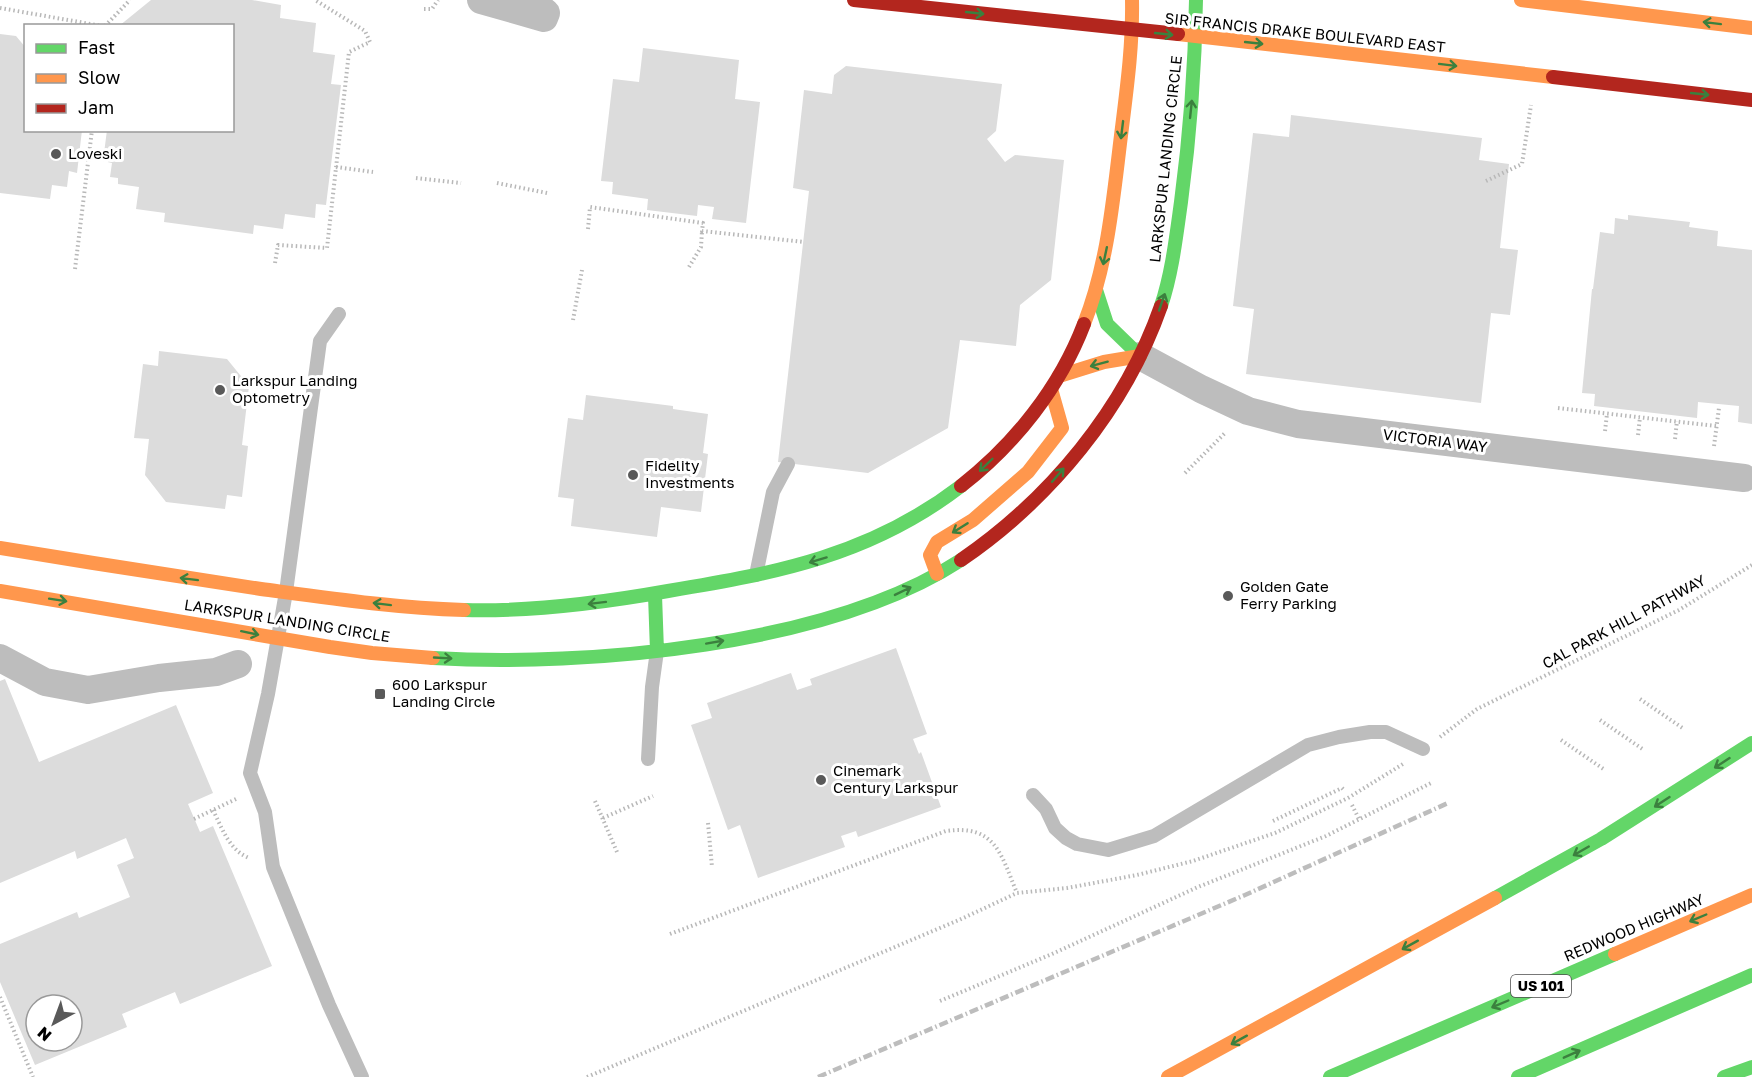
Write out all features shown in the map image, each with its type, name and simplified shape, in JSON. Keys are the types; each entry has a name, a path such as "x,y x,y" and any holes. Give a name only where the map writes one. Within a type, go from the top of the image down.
{"main road":[{"name":"SIR FRANCIS DRAKE BOULEVARD EAST","path":"854,0 1752,100"},
{"name":"LARKSPUR LANDING CIRCLE","path":"0,548 169,576 286,592 394,605 466,610 549,608 655,595 756,575 837,554 898,528 928,511 956,491 991,460 1031,418 1059,376 1084,325 1096,290 1111,222 1129,79 1132,0"},
{"name":"LARKSPUR LANDING CIRCLE","path":"0,591 278,639 391,655 455,659 562,659 657,651 761,633 863,607 937,574 987,541 1040,495 1085,443 1107,413 1140,356 1158,313 1172,267 1192,104 1196,0"},
{"path":"1521,0 1752,28"},
{"path":"1096,290 1107,324 1140,356"},
{"path":"1059,376 1104,362 1140,356"},
{"path":"937,574 930,555 937,542 973,520 1028,472 1062,428 1051,389"},
{"path":"655,595 657,651"},
{"path":"1168,1077 1340,985 1601,839 1752,743"},
{"name":"REDWOOD HIGHWAY","path":"1330,1077 1752,895"},
{"path":"1518,1077 1752,975"},
{"path":"1724,1077 1752,1067"}],"street":[{"path":"481,0 544,18 546,13 539,7 522,0"},
{"name":"VICTORIA WAY","path":"1140,356 1201,389 1248,411 1272,418 1322,428 1744,478"},
{"path":"0,658 45,682 88,690 159,678 216,672 238,664"}],"lane":[{"path":"339,315 320,341 286,592 268,694 249,773 265,812 273,867 329,1005 362,1077"},
{"path":"756,575 773,492 788,464"},
{"path":"648,759 652,687 657,651"},
{"path":"1033,795 1046,809 1055,828 1066,838 1077,844 1108,850 1154,836 1308,745 1340,736 1386,732 1423,749"}],"path":[{"path":"105,24 130,0"},
{"path":"274,263 278,245 327,248 349,52 370,42 365,31 315,0"},
{"path":"424,9 432,9 438,0"},
{"path":"0,9 91,24"},
{"path":"1486,181 1522,164 1536,75"},
{"path":"75,269 92,132"},
{"path":"336,167 372,172"},
{"path":"416,178 461,183"},
{"path":"497,183 547,193"},
{"path":"588,229 590,207 703,223 700,247 689,267"},
{"path":"702,231 804,242"},
{"path":"573,320 582,270"},
{"path":"1558,408 1716,426"},
{"path":"1711,473 1719,408"},
{"path":"1185,472 1248,411"},
{"name":"CAL PARK HILL PATHWAY","path":"1448,731 1477,709 1679,610 1752,566"},
{"path":"1640,699 1684,729"},
{"path":"1600,720 1644,750"},
{"path":"1561,740 1605,770"},
{"path":"587,1077 959,920 1017,893 1067,888 1193,861 1275,833 1329,808 1395,769"},
{"path":"940,1001 1052,954 1198,887 1295,849 1433,782"},
{"path":"1273,821 1342,788 1344,790"},
{"path":"603,818 653,796"},
{"path":"595,801 617,852"},
{"path":"194,819 230,802"},
{"path":"1352,806 1359,819"},
{"path":"213,810 234,847 243,855 273,867"},
{"path":"708,823 712,867"},
{"path":"670,934 946,831 954,830 980,832 995,845 1017,893"},
{"path":"0,997 33,1077"}],"building":[{"path":"151,0 252,0 281,5 280,18 316,23 313,52 335,55 331,84 341,85 326,205 316,204 315,218 285,214 283,229 254,225 253,234 164,222 165,213 136,209 139,187 118,184 118,178 110,177 112,163 103,161 107,132 234,132 234,24 121,24"},
{"path":"0,34 16,36 24,46 24,132 82,132 77,173 69,171 67,187 52,185 50,199 0,193"},
{"path":"643,48 739,60 735,99 760,102 746,223 712,219 714,207 698,205 697,216 647,210 648,199 612,194 613,182 601,181 613,79 639,82"},
{"path":"846,66 1002,84 996,131 987,139 1005,162 1015,155 1064,160 1051,280 1020,305 1016,346 960,340 948,428 868,473 778,462 809,191 793,188 804,90 832,94 834,75"},
{"path":"1291,115 1482,138 1479,160 1509,164 1500,248 1518,250 1510,315 1491,313 1481,403 1246,374 1254,309 1233,306 1253,133 1289,137"},
{"path":"1628,215 1690,222 1689,227 1718,231 1717,246 1752,250 1752,424 1738,422 1739,406 1698,402 1697,418 1594,406 1595,394 1582,393 1600,232 1614,234 1615,218 1628,220"},
{"path":"159,351 227,359 249,386 242,445 248,446 242,497 227,495 225,509 166,502 145,475 149,439 134,438 143,364 158,366"},
{"name":"Fidelity Investments","path":"586,395 673,406 673,409 708,414 703,453 708,454 701,512 661,507 657,537 571,526 574,499 558,497 568,418 583,420"},
{"name":"Cinemark Century Larkspur","path":"896,648 927,734 913,739 919,754 921,752 941,807 858,837 856,831 841,836 845,847 758,878 740,825 728,830 691,725 712,718 707,703 791,673 797,690 812,685 810,679"},
{"path":"5,679 39,762 176,705 213,793 188,804 200,832 213,826 272,966 180,1004 175,992 122,1014 127,1027 84,1045 84,993 24,993 24,1039 0,982 0,944 77,912 79,918 130,897 117,865 134,858 126,838 77,859 75,851 0,883 0,681"},
{"path":"30,1053 64,1053 35,1065"}],"railway":[{"path":"818,1077 1245,895 1448,803"}],"traffic: fast":[{"path":"1161,306 1173,255 1184,177 1193,76 1196,0"},
{"path":"1096,290 1107,324 1140,356"},
{"path":"464,610 516,610 592,603 748,577 785,568 822,558 893,529 927,510 961,486"},
{"path":"433,658 562,659 633,654 706,645 777,631 845,613 907,589 961,560"},
{"path":"655,595 657,651"},
{"path":"1495,898 1601,839 1752,743"},
{"path":"1330,1077 1615,954"},
{"path":"1518,1077 1752,975"},
{"path":"1724,1077 1752,1067"}],"traffic: slow":[{"path":"1084,324 1098,282 1111,217 1128,76 1132,0"},
{"path":"1521,0 1752,28"},
{"path":"1178,34 1553,77"},
{"path":"1059,376 1104,362 1140,356"},
{"path":"937,574 930,555 937,542 973,520 1028,472 1062,428 1051,389"},
{"path":"0,548 311,596 388,605 464,610"},
{"path":"0,591 330,647 433,658"},
{"path":"1615,954 1752,895"},
{"path":"1168,1077 1495,898"}],"traffic: jam":[{"path":"854,0 1178,34"},
{"path":"1553,77 1752,100"},
{"path":"961,560 1025,509 1081,449 1127,381 1146,344 1161,306"},
{"path":"961,486 1000,452 1034,413 1062,370 1084,324"}],"place":[{"name":"Loveski","path":"56,154"},
{"name":"Larkspur Landing Optometry","path":"220,390"},
{"name":"Fidelity Investments","path":"633,475"},
{"name":"Golden Gate Ferry Parking","path":"1228,596"},
{"name":"600 Larkspur Landing Circle","path":"380,694"},
{"name":"Cinemark Century Larkspur","path":"821,780"}]}
